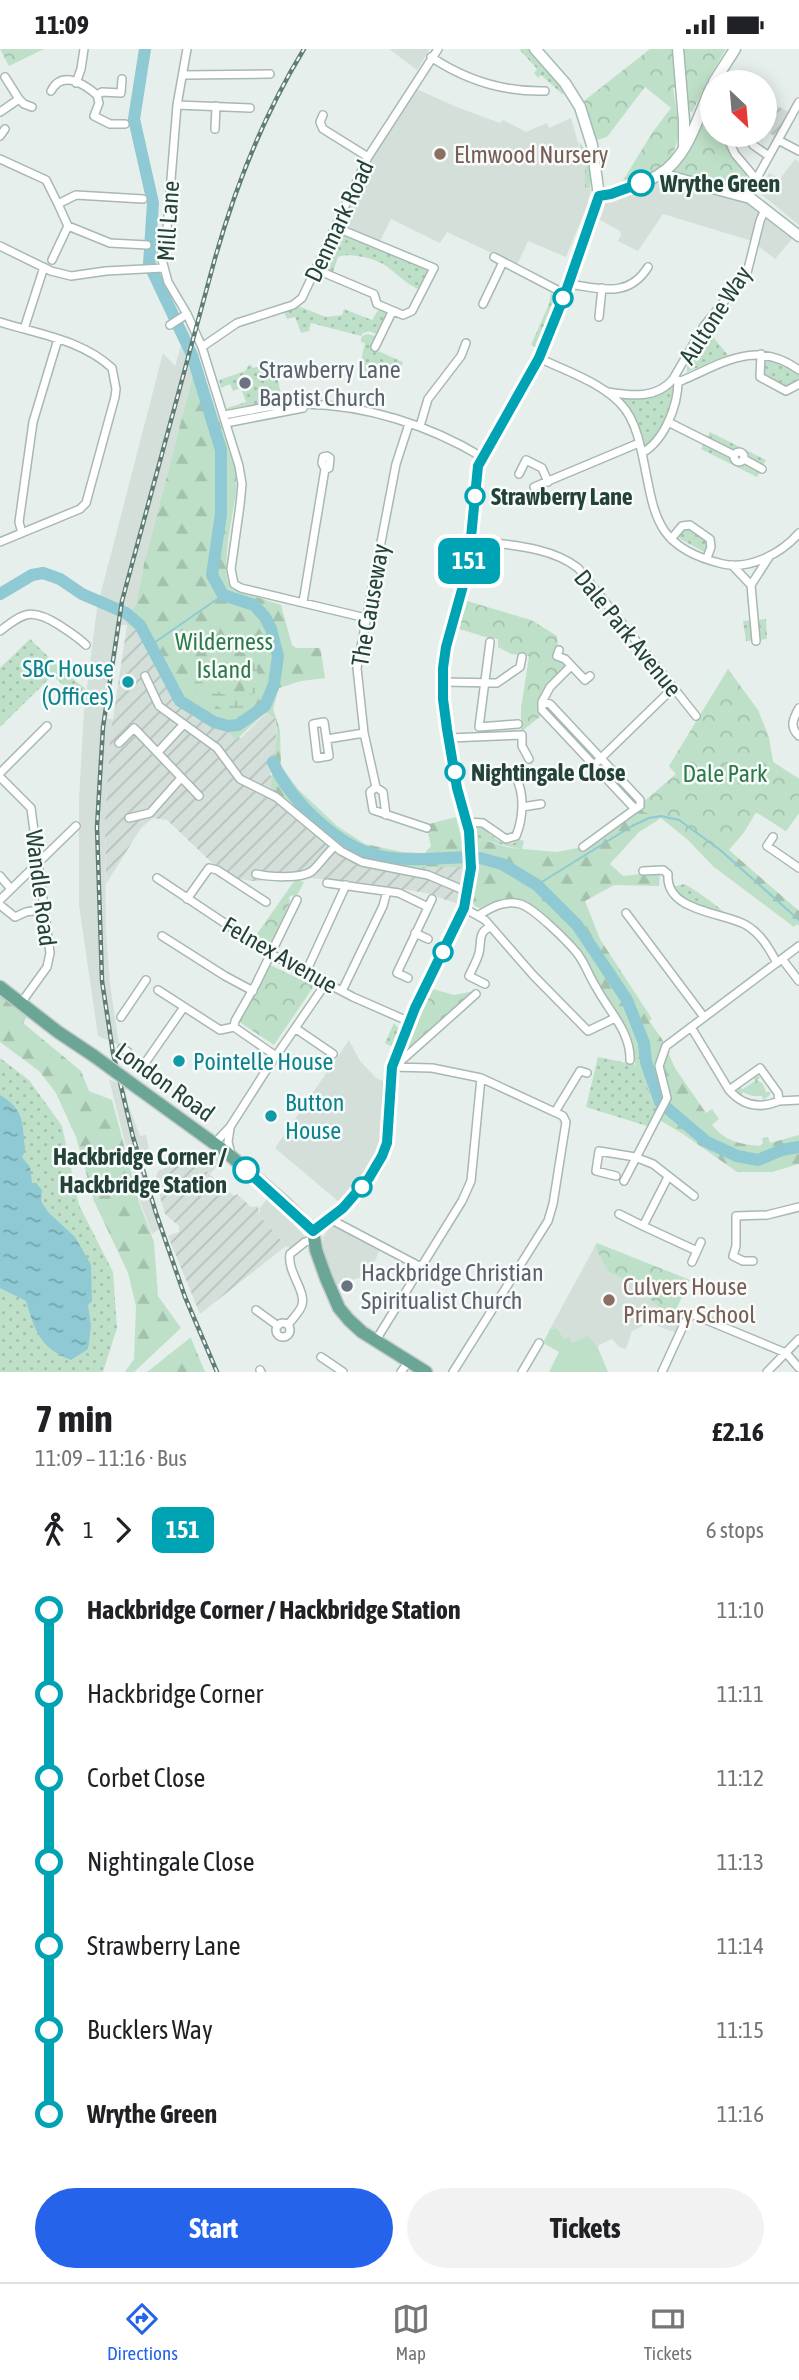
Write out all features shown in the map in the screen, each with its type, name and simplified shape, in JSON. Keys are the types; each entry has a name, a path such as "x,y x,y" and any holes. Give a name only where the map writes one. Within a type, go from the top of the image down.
{"main road":[{"path":"426,1372 405,1367 376,1340 354,1326 339,1308 326,1278 314,1235 364,1184 382,1156 387,1143 396,1067 410,1022 464,908 469,886 470,846 467,822 457,788 443,683 445,653 461,597 472,540 478,466 539,358 567,289 599,196 592,145 580,107 565,83 535,49"},
{"path":"678,49 683,148"},
{"path":"722,70 735,49"},
{"path":"683,110 693,115 700,110"},
{"path":"599,196 611,194 661,174 683,148 700,117"},
{"path":"661,174 747,196 799,236"},
{"name":"London Road","path":"0,987 58,1032 215,1143 314,1235"}],"street":[{"path":"76,83 84,49"},
{"name":"Mill Lane","path":"186,49 177,104 167,229 160,269 202,347 235,448 242,484 232,553 232,580 241,588 303,602"},
{"name":"Denmark Road","path":"202,347 237,323 298,302 368,157 438,49"},
{"path":"431,57 449,69 480,83 522,92 545,91"},
{"path":"183,75 270,74"},
{"path":"5,77 19,99 32,107"},
{"path":"51,91 58,81 64,79 76,83 97,95 99,103 94,116 110,124 125,124"},
{"path":"97,95 102,92 121,93 122,79"},
{"path":"0,112 19,99"},
{"path":"747,196 799,102"},
{"path":"177,104 250,108"},
{"path":"215,129 216,106"},
{"path":"323,115 320,122 323,129 368,157"},
{"path":"317,137 323,129"},
{"path":"778,140 799,151"},
{"path":"732,147 756,179"},
{"path":"756,147 769,156"},
{"path":"0,159 46,180 68,226 110,243 147,245"},
{"path":"58,204 76,195 143,199"},
{"name":"Aultone Way","path":"668,422 677,396 675,380 704,325 747,274 765,209"},
{"path":"52,260 68,226"},
{"path":"315,269 374,293 377,305 403,315 412,311 434,268 335,227"},
{"path":"0,246 44,267 71,276 106,271 160,269"},
{"path":"494,257 567,289 629,286 640,279 648,267"},
{"path":"495,302 485,301 503,261"},
{"path":"24,330 44,267"},
{"path":"599,317 602,288"},
{"path":"375,347 392,312"},
{"path":"170,325 183,316"},
{"path":"0,322 89,351 112,368 116,389 86,503 80,509 0,542"},
{"path":"22,533 19,526 31,433 58,339"},
{"path":"420,426 427,402 443,370 461,356 466,343"},
{"path":"761,354 759,375 763,379 786,391 799,384"},
{"path":"539,358 608,392 629,395 660,390 675,380 739,356 761,354 778,358 799,370"},
{"path":"608,392 626,410 642,453 651,505 671,539 689,551 732,565 769,556"},
{"path":"225,419 300,404 365,411 442,434 482,457"},
{"path":"642,453 651,446 668,422 734,454 734,460 737,462 744,459 762,468"},
{"name":"The Causeway","path":"376,787 370,792 373,810 386,815 383,792 376,787 364,733 357,677 396,464 408,424"},
{"path":"534,487 639,443"},
{"path":"519,474 526,460 542,468 548,482"},
{"path":"325,470 303,602 366,618"},
{"path":"671,539 684,525 690,525 711,540 707,558"},
{"path":"757,641 751,585 769,556 799,533"},
{"name":"Dale Park Avenue","path":"472,540 518,546 574,565 595,587 696,716"},
{"path":"732,565 751,585"},
{"path":"0,631 24,614 36,613 45,616 86,645"},
{"path":"490,642 479,727 518,725"},
{"path":"559,650 557,656 565,659 585,680 590,676"},
{"path":"443,683 497,683 520,667 522,657"},
{"path":"571,666 550,687 542,702 550,704 598,762 640,800 640,806 583,847"},
{"path":"145,676 159,706 217,748 240,779 276,797 335,846 362,862 469,886"},
{"path":"598,762 673,688"},
{"path":"799,708 792,724 799,736"},
{"path":"324,722 327,740 329,756 317,758 313,724 324,722"},
{"path":"158,752 183,725"},
{"path":"0,775 47,726"},
{"path":"119,743 134,728 199,796"},
{"path":"327,740 364,733"},
{"path":"449,738 522,735 522,746 529,759"},
{"name":"Wandle Road","path":"0,775 31,809 50,960 21,1003"},
{"path":"129,818 150,813 181,778"},
{"path":"467,822 480,821 504,838 511,839 517,834 522,807 516,778"},
{"path":"522,807 541,804"},
{"path":"386,815 427,828"},
{"path":"45,909 15,917 0,903 76,826"},
{"path":"773,837 767,846 799,868"},
{"path":"256,874 304,876 335,846"},
{"path":"187,899 209,868 217,870 266,902"},
{"path":"643,871 663,870 668,874 669,883 683,902 701,911 743,923 753,930 799,981"},
{"path":"0,876 11,889"},
{"name":"Felnex Avenue","path":"157,878 271,954 410,1022"},
{"path":"327,883 399,893 428,907"},
{"path":"306,972 346,885"},
{"path":"342,991 383,906 387,891"},
{"path":"408,978 397,973 432,899"},
{"path":"234,1027 297,900"},
{"path":"479,915 503,903 520,904 533,910 579,955 629,1045 630,1060"},
{"path":"464,908 479,915 588,1031 615,1018"},
{"path":"626,913 704,1017"},
{"path":"485,984 469,976 479,954 481,935 490,927"},
{"path":"415,933 428,939"},
{"path":"162,936 225,977 253,991"},
{"path":"624,1181 664,1104 666,1094 659,1066 666,1046 799,946"},
{"path":"121,1017 146,981"},
{"path":"215,1143 230,1127 276,1054 326,983"},
{"path":"158,990 220,1030 234,1027 276,1054"},
{"path":"396,1067 476,994"},
{"path":"143,1066 184,1007"},
{"path":"691,1027 729,1090 737,1098 756,1106 799,1100"},
{"path":"295,1028 332,1054"},
{"path":"122,1048 128,1052 128,1058 143,1066 148,1076"},
{"path":"729,1090 769,1062"},
{"path":"396,1067 432,1068 481,1077 559,1114 566,1122 548,1221 453,1372"},
{"path":"760,1068 783,1101"},
{"path":"559,1114 580,1071 587,1073"},
{"path":"376,1340 462,1201 471,1181 481,1077"},
{"path":"230,1127 228,1142 232,1157"},
{"path":"616,1176 596,1171 598,1151 635,1157 653,1164 694,1196"},
{"path":"643,1226 668,1177"},
{"path":"736,1206 736,1246 730,1255 743,1261 753,1261"},
{"path":"736,1216 767,1215 799,1207"},
{"path":"619,1214 697,1251"},
{"path":"330,1219 421,1267"},
{"path":"278,1326 278,1335 285,1337 290,1333 288,1325 302,1301 290,1266 290,1254 314,1235"},
{"path":"692,1262 701,1242"},
{"path":"256,1310 278,1326"},
{"path":"662,1372 685,1322 692,1314 786,1353 799,1368"},
{"path":"278,1326 284,1323 288,1325"},
{"path":"767,1372 799,1339"},
{"path":"522,1372 540,1343"},
{"path":"321,1357 343,1372"}],"shaded area":[{"path":"389,49 430,49 417,70"},
{"path":"414,88 500,123 503,120 526,132 547,123 549,128 571,118 585,167 585,188 591,189 587,206 566,257 528,241 517,265 447,232 440,243 391,219 379,243 338,226 371,156"},
{"path":"777,106 790,113 777,137"},
{"path":"795,159 799,162 799,225 762,195 761,187 769,173 780,179"},
{"path":"655,181 747,202 792,239 775,259 752,241 663,214 638,251 618,241 620,231 600,220 606,201"},
{"path":"154,229 163,229 156,265 153,265"},
{"path":"181,346 198,356 136,604 127,625 121,625 107,718 114,720 110,738 105,821 106,932 119,1045 98,1036 79,905 79,799 84,711 97,608 163,353 175,366"},
{"path":"127,625 148,641 175,701 195,718 241,738 267,712 276,719 276,756 270,775 386,867 464,867 458,904 426,893 352,881 307,878 252,881 227,877 167,820 153,818 141,828 106,884 105,821 110,738"},
{"path":"349,1040 360,1061 376,1078 383,1081 381,1141 369,1167 339,1202 275,1148"},
{"path":"109,1079 125,1087 128,1104 140,1136 146,1135 149,1149 144,1151 145,1168 161,1228 152,1234 139,1199"},
{"path":"213,1151 225,1157 210,1174 205,1170 200,1172 193,1156"},
{"path":"193,1156 200,1172 204,1169 234,1196 237,1194 251,1207 258,1206 259,1215 286,1246 200,1314 168,1236 179,1232 179,1226 165,1214 155,1180 158,1171"},
{"path":"270,1195 305,1237 293,1250 286,1246 259,1215 260,1208"},
{"path":"333,1223 380,1249 369,1275 335,1285 323,1251 323,1237"},
{"name":"Culvers House Primary School","path":"595,1246 608,1272 630,1282 672,1318 682,1329 680,1334 649,1323 632,1331 626,1349 619,1347 612,1339 598,1348 591,1341 572,1343 564,1339 557,1328 550,1329"}],"green space":[{"path":"0,49 44,49 9,66"},
{"path":"519,49 535,49 568,90 562,94 541,75 538,78 534,73 537,69"},
{"path":"650,49 675,49 677,87 673,88 678,124 676,145 665,164 655,173 619,187 652,133 671,108 645,87 607,137 597,140 584,101"},
{"name":"Wrythe Green","path":"683,49 726,49 714,70 700,70 700,96 692,112 687,109"},
{"path":"700,125 700,147 728,147 748,177 741,189 674,172"},
{"path":"579,142 590,163 590,188 585,188 585,167"},
{"path":"336,229 432,270 421,290 383,264 360,256 338,257 332,275 317,268"},
{"path":"551,293 557,298 537,348 531,345"},
{"path":"295,305 326,317 342,315 344,309 372,320 380,307 391,312 379,335 368,331 361,336 311,323 309,331 301,333 295,317 287,319 283,310"},
{"path":"708,331 728,355 687,372 687,367"},
{"path":"368,334 378,337 374,347 378,351 403,362 397,377 359,370 365,343 361,342 362,336"},
{"path":"762,355 778,360 799,372 799,382 790,389 761,376"},
{"name":"Wilderness Island","path":"198,356 235,469 236,489 226,571 228,582 232,589 281,605 292,645 296,648 320,648 321,652 325,678 301,681 279,688 273,709 280,730 281,766 298,789 337,826 365,844 403,852 425,853 431,846 427,828 429,824 456,817 463,845 464,867 386,867 341,851 271,793 276,719 266,712 236,740 223,729 190,713 175,700 143,636 127,625 136,604"},
{"path":"274,361 283,404 228,413 227,408 246,402 241,388 233,391 230,384 221,388 219,380 245,371 250,364 253,368"},
{"path":"672,387 675,391 664,421 648,445 644,445 623,399 657,395"},
{"path":"710,432 766,460 757,477 701,449"},
{"path":"687,526 710,543 706,553 675,536"},
{"path":"467,601 531,620 557,636 558,651 569,666 548,686 543,714 521,732 521,709 529,656 511,654 498,647 498,639 458,629"},
{"path":"766,619 767,639 746,641 743,621"},
{"path":"30,639 87,690 84,707 53,675 0,727 0,668"},
{"path":"261,645 257,665 258,691 251,695 245,692 244,688 248,647"},
{"name":"Dale Park","path":"728,669 758,710 769,737 773,762 799,779 799,813 786,831 756,812 744,832 714,867 688,839 661,818 635,809 676,774 669,766"},
{"path":"196,680 243,704 244,708 238,714 220,708 191,687"},
{"path":"768,738 773,762 799,779 799,813 786,831 756,812 729,850 799,911 799,926 797,924 794,927 714,867 688,840 661,818 639,832 610,864 623,876 660,872 659,886 614,885 585,901 600,939 652,1019 649,1021 662,1039 675,1068 706,1113 712,1109 719,1119 712,1125 733,1141 760,1146 763,1143 762,1138 768,1137 770,1143 799,1135 799,1164 772,1172 737,1172 656,1118 659,1107 651,1097 635,1063 632,1046 586,963 534,908 513,899 503,898 480,908 475,906 472,901 478,869 476,841 483,840 511,848 557,852 583,847 646,802 676,774 669,766 678,769 761,765"},
{"path":"476,825 504,843 516,842 517,839 524,841 522,849 476,841 473,826"},
{"path":"295,880 304,882 295,899 293,895 289,897 290,902 269,949 254,938"},
{"path":"684,884 728,916 684,902 673,887"},
{"path":"268,964 314,986 274,1045 238,1021"},
{"path":"433,989 454,995 479,990 412,1050 407,1044"},
{"path":"0,996 27,1015 23,1023 81,1071 89,1091 112,1100 139,1202 154,1242 158,1296 181,1328 134,1372 125,1372 134,1359 136,1306 128,1273 94,1201 76,1137 56,1093 39,1071 0,1042"},
{"path":"394,1023 399,1029 395,1048 385,1043"},
{"path":"598,1057 637,1065 651,1097 659,1106 650,1127 586,1107"},
{"path":"0,1058 29,1080 62,1126 79,1205 113,1272 117,1328 103,1372 0,1372"},
{"path":"753,1077 760,1077 757,1080 763,1084 766,1092 771,1092 769,1096 763,1100 762,1096 743,1092 740,1096 738,1087 743,1089 755,1081"},
{"path":"597,1243 690,1280 672,1318 630,1282 608,1272 595,1246"},
{"path":"557,1328 564,1339 569,1337 572,1343 588,1336 598,1348 608,1372 549,1372 559,1352 543,1343 550,1329"},
{"path":"190,1338 205,1372 147,1372"}],"water":[{"path":"0,1095 12,1104 19,1114 25,1147 22,1157 30,1167 32,1183 36,1183 42,1190 41,1201 48,1212 75,1237 91,1265 92,1301 88,1305 91,1326 88,1349 71,1360 52,1350 40,1337 26,1301 0,1288"}],"waterway":[{"path":"0,594 32,575 43,573 126,613 140,625 180,701 214,722 228,726 238,725 265,706 274,684 278,656 265,617 254,605 223,595 212,575 221,514 221,450 192,355 149,264 153,203 134,119 145,49"},
{"path":"151,645 223,595"},
{"path":"273,762 291,792 317,820 332,833 364,851 401,859 466,857"},
{"path":"537,885 632,826 661,816 679,820 719,849 799,920"},
{"path":"480,858 502,864 537,885 577,925 627,1000 644,1043 646,1062 660,1102 707,1142 737,1156 758,1160 782,1150 799,1147"}],"railway":[{"path":"217,1372 185,1297 156,1213 133,1137 113,1053 102,981 97,827 103,727 122,601 222,234 263,126 304,49"}],"bus line":[{"name":"151","path":"246,1170 313,1231 343,1208 369,1178 382,1156 387,1143 392,1067 415,1008 464,908 470,885 469,831 457,788 447,729 443,668 446,647 468,568 478,466 539,358 565,294 599,196 641,183"}],"place":[{"name":"Elmwood Nursery","path":"440,154"},
{"name":"Wrythe Green","path":"641,183"},
{"name":"Strawberry Lane Baptist Church","path":"245,383"},
{"name":"Strawberry Lane","path":"475,496"},
{"name":"SBC House (Offices)","path":"128,682"},
{"name":"Nightingale Close","path":"455,772"},
{"name":"Pointelle House","path":"179,1061"},
{"name":"Button House","path":"271,1116"},
{"name":"Hackbridge Corner / Hackbridge Station","path":"246,1170"},
{"name":"Hackbridge Christian Spiritualist Church","path":"347,1286"},
{"name":"Culvers House Primary School","path":"609,1300"}]}
